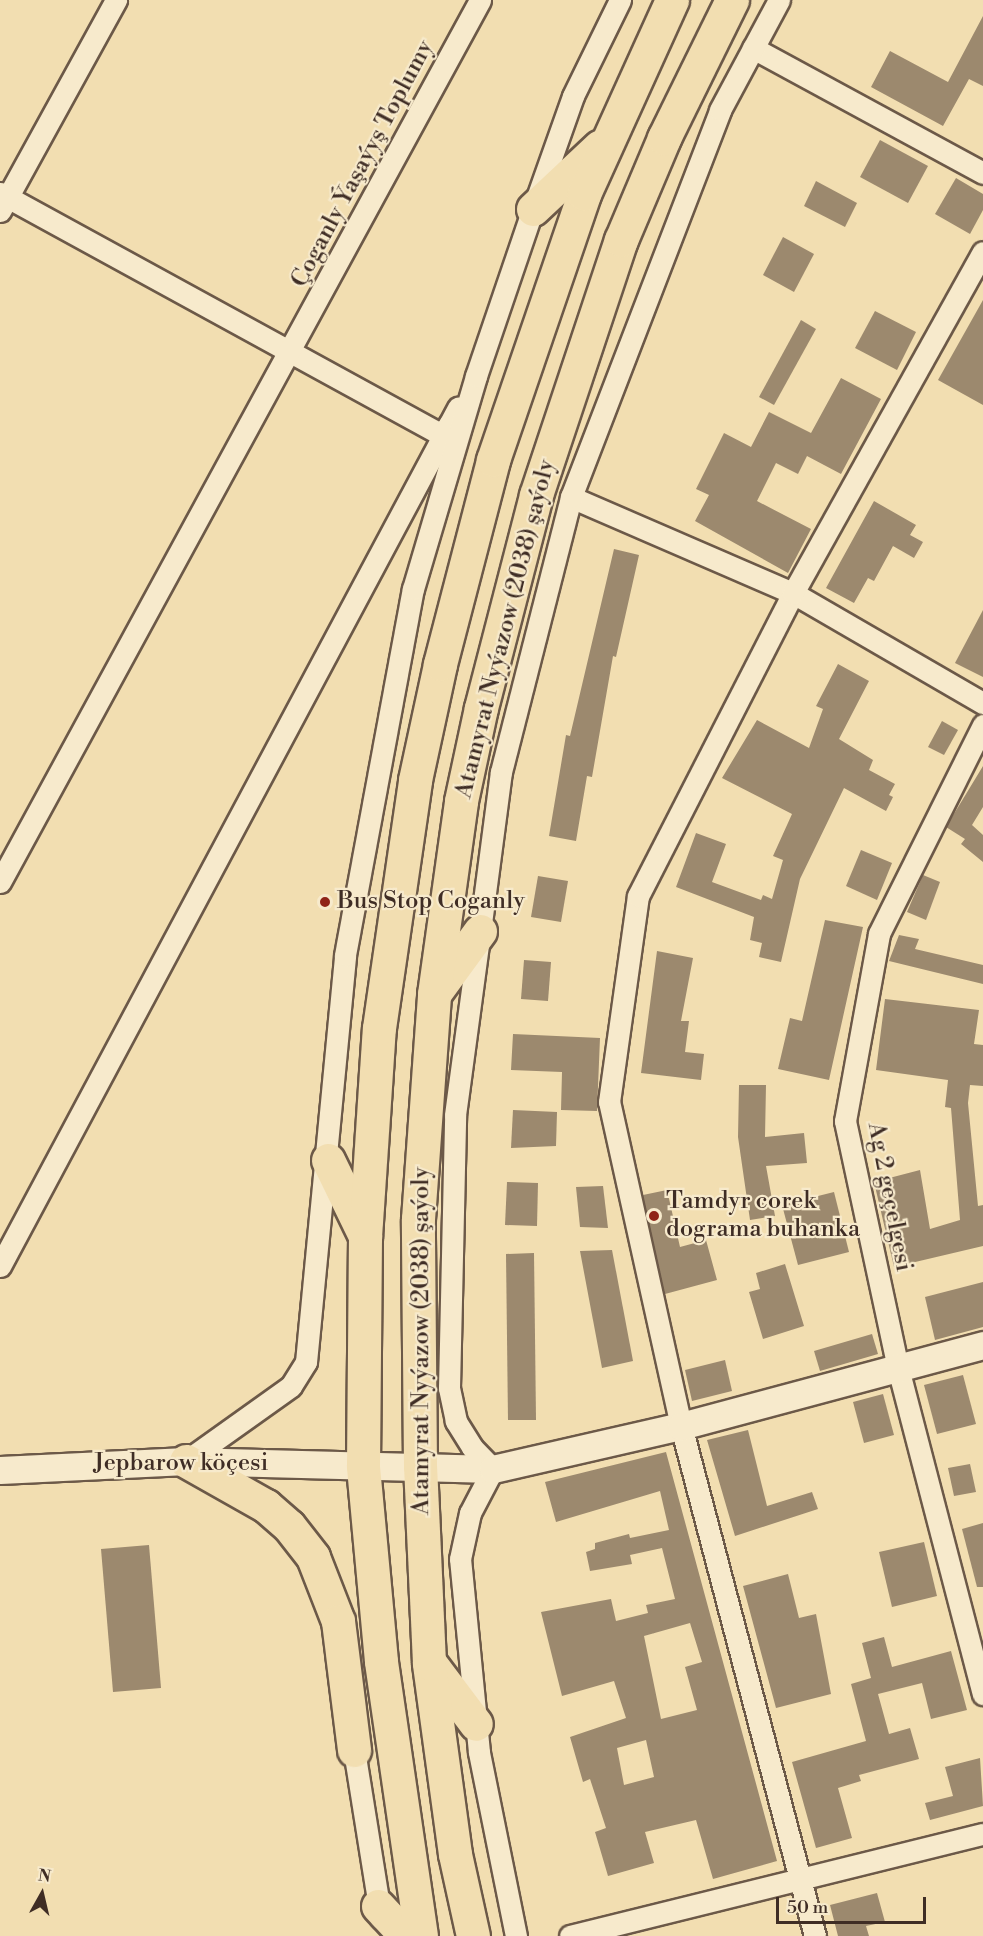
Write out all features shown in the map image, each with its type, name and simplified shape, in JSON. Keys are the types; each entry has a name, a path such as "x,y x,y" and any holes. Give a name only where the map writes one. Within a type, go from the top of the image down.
{"main road":[{"path":"421,1936 381,1661 363,1466 365,1237 380,1028 415,780 440,664 493,460 530,343 584,195 672,0"},
{"name":"Atamyrat Nyýazow (2038) şaýoly","path":"473,1936 455,1854 429,1663 420,1466 418,1219 434,994 461,801 481,708 536,495 621,240 664,138 732,0"},
{"path":"533,208 609,138"},
{"path":"434,994 480,931"},
{"path":"328,1160 365,1237"},
{"path":"186,1461 266,1506 289,1526 313,1557 338,1621 354,1750"},
{"path":"354,1750 381,1661"},
{"path":"429,1663 476,1724"},
{"path":"381,1921 406,1936"}],"street":[{"path":"116,0 2,200 442,435"},
{"name":"Çoganly Ýaşaýyş Toplumy","path":"0,882 480,0"},
{"path":"186,1461 291,1386 306,1362 328,1160 345,955 412,589 474,382 533,208 573,96 620,0"},
{"path":"516,1936 476,1724 459,1559 470,1513 493,1469 472,1447 456,1420 449,1388 455,1115 501,772 572,497 720,110 779,0"},
{"path":"753,48 983,173"},
{"path":"815,1936 798,1880 681,1425 609,1102 638,896 793,592 983,252"},
{"path":"0,1266 442,435 474,382"},
{"path":"572,497 793,592 983,703"},
{"name":"Ag 2 geçelgesi","path":"983,725 879,934 845,1121 898,1368 983,1694"},
{"name":"Jepbarow köçesi","path":"0,1470 186,1461 493,1469 681,1425 983,1345"},
{"path":"354,1750 381,1921"},
{"path":"570,1936 983,1834"}],"building":[{"path":"983,16 983,86 969,79 943,126 871,87 890,51 948,82"},
{"path":"880,140 928,166 908,203 860,177"},
{"path":"956,178 983,194 983,210 970,234 935,214"},
{"path":"816,181 857,203 845,227 804,206"},
{"path":"783,237 814,254 794,292 763,275"},
{"path":"983,300 983,405 938,380"},
{"path":"875,311 916,332 897,370 855,348"},
{"path":"801,320 816,329 774,405 759,397"},
{"path":"841,378 881,399 841,474 807,456 798,474 776,463 757,501 811,529 788,573 695,521 709,495 696,489 724,433 751,447 769,412 811,433"},
{"path":"874,501 916,525 910,535 923,542 914,558 893,546 874,581 868,578 854,603 826,588"},
{"path":"614,549 639,555 616,657 613,656 592,777 587,776 576,841 549,836 566,735 570,736"},
{"path":"983,610 983,677 955,663"},
{"path":"838,664 869,681 839,739 873,760 869,770 895,784 889,795 893,797 886,811 844,788 800,879 781,962 759,957 762,943 750,940 754,917 676,887 696,833 726,844 712,882 761,900 763,895 772,899 783,860 773,856 792,814 722,778 757,720 809,748 823,709 816,706"},
{"path":"942,721 958,730 944,755 928,747"},
{"path":"983,766 983,807 972,825 983,835 983,862 961,844 965,839 946,827"},
{"path":"861,850 892,863 877,900 846,886"},
{"path":"923,875 940,882 926,920 907,912"},
{"path":"538,876 568,881 561,922 531,917"},
{"path":"825,920 863,927 829,1080 778,1069 790,1018 802,1021"},
{"path":"899,935 919,939 915,949 983,965 983,984 889,961"},
{"path":"657,951 693,958 681,1021 689,1021 685,1052 704,1054 701,1080 641,1073"},
{"path":"524,960 551,962 548,1001 521,999"},
{"path":"885,999 979,1010 974,1044 983,1045 983,1086 970,1085 968,1103 978,1206 983,1205 983,1246 894,1267 874,1182 920,1170 930,1229 960,1220 951,1108 945,1107 948,1080 876,1070"},
{"path":"513,1034 600,1038 597,1111 561,1110 562,1072 511,1070"},
{"path":"739,1085 766,1085 765,1137 804,1133 807,1163 766,1166 775,1216 750,1220 738,1137"},
{"path":"513,1110 557,1112 556,1146 511,1148"},
{"path":"507,1182 538,1183 537,1226 505,1225"},
{"path":"603,1186 608,1228 580,1227 576,1187"},
{"path":"667,1190 680,1247 706,1240 717,1280 665,1294 643,1195"},
{"path":"834,1192 849,1252 798,1265 782,1205"},
{"path":"612,1250 633,1361 602,1368 580,1251"},
{"path":"534,1253 536,1420 508,1420 506,1254"},
{"path":"785,1264 804,1326 763,1339 749,1292 760,1289 756,1273"},
{"path":"983,1282 983,1327 935,1340 925,1297"},
{"path":"872,1334 878,1354 820,1371 814,1351"},
{"path":"725,1360 732,1391 692,1401 685,1370"},
{"path":"963,1375 976,1424 937,1434 924,1385"},
{"path":"883,1394 894,1435 864,1443 853,1402"},
{"path":"748,1430 767,1506 812,1492 818,1509 735,1536 707,1440"},
{"path":"666,1452 777,1861 713,1879 696,1820 645,1832 654,1863 608,1876 595,1832 606,1828 590,1779 583,1782 570,1737 626,1718 614,1681 562,1696 541,1612 611,1599 616,1621 648,1613 646,1605 675,1599 662,1548 630,1555 632,1564 590,1571 586,1552 595,1549 595,1543 629,1534 630,1538 669,1530 660,1491 556,1522 545,1482","holes":["690,1623 702,1662 685,1667 697,1710 661,1719 644,1636","646,1740 654,1777 624,1785 617,1748"]},
{"path":"970,1464 976,1492 954,1496 948,1468"},
{"path":"983,1523 983,1587 977,1587 962,1529"},
{"path":"924,1542 937,1596 892,1607 879,1552"},
{"path":"149,1545 161,1688 113,1692 101,1549"},
{"path":"788,1574 799,1618 816,1614 831,1694 776,1708 743,1586"},
{"path":"884,1637 892,1667 951,1651 967,1710 931,1719 922,1683 878,1694 889,1734 910,1728 919,1759 859,1775 861,1781 838,1788 852,1838 816,1848 792,1762 866,1741 851,1684 871,1678 862,1643"},
{"path":"980,1758 983,1806 930,1820 925,1803 953,1796 945,1767"},
{"path":"877,1893 885,1922 866,1926 869,1936 838,1936 830,1905"}],"place":[{"name":"Bus Stop Coganly","path":"325,902"},
{"name":"Tamdyr corek dograma buhanka","path":"654,1216"}]}
